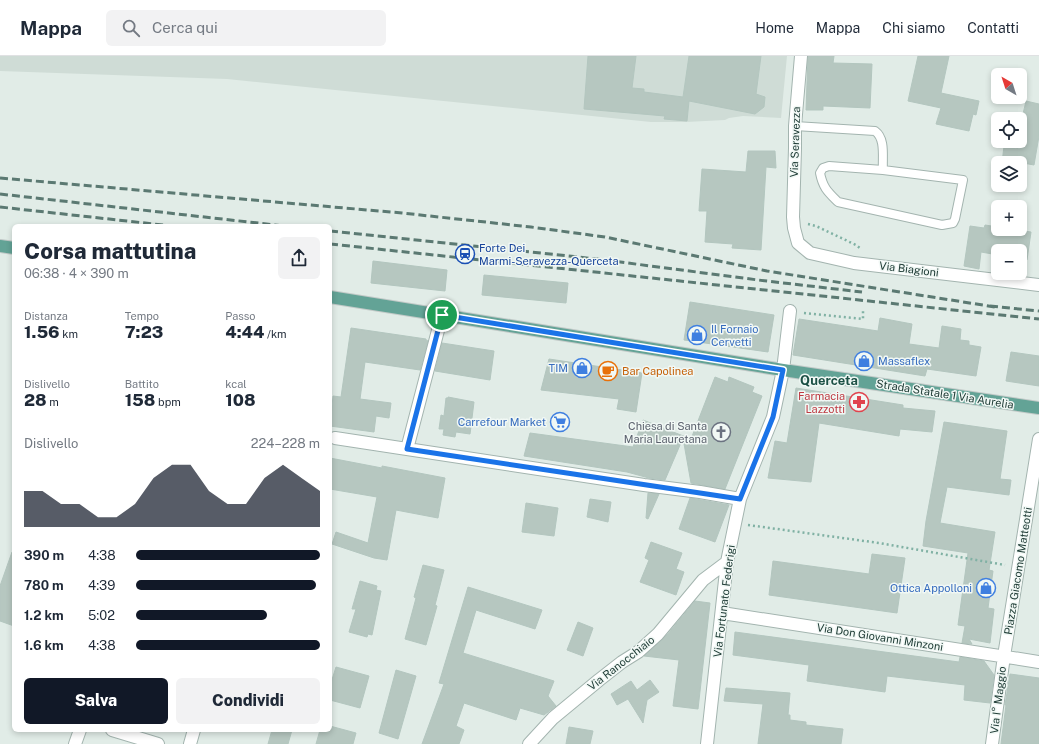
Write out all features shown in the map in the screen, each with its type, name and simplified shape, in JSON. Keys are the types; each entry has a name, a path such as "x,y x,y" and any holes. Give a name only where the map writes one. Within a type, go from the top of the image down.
{"main road":[{"path":"0,246 12,248"},
{"name":"Strada Statale 1 Via Aurelia","path":"332,297 783,370 1039,408"}],"street":[{"name":"Via Seravezza","path":"793,223 795,148 794,126 801,56"},
{"name":"Via Biagioni","path":"793,223 798,243 810,253 854,263 1039,285"},
{"name":"Via Fortunato Federigi","path":"707,744 727,562 740,499 773,417 783,370 790,311"},
{"path":"407,449 442,315"},
{"path":"335,438 644,486 700,492 740,499"},
{"name":"Piazza Giacomo Matteotti","path":"1004,656 1039,439"},
{"name":"Via Ranocchiaio","path":"529,744 553,718 622,662 638,652 658,634 703,580 727,562"},
{"name":"Via Don Giovanni Minzoni","path":"722,613 1039,662"},
{"name":"Via I° Maggio","path":"992,744 1004,656"},
{"path":"75,744 79,732"},
{"path":"119,732 158,744"},
{"path":"190,744 193,732"}],"lane":[{"path":"794,126 875,131 880,134 882,140 882,170"},
{"path":"829,166 882,170 963,180 953,223 942,225 838,202 822,184 820,173 823,168 829,166"}],"path":[{"path":"793,223 823,229 856,245 866,253"},
{"path":"790,311 863,319 863,309"},
{"path":"735,523 879,543 1018,567"}],"shaded area":[{"path":"0,56 787,56 781,118 743,116 725,120 651,122 227,79 0,71"}],"building":[{"path":"588,56 636,56 632,88 644,89 644,92 683,97 689,56 761,56 756,94 765,97 764,107 755,114 689,101 687,121 664,119 665,116 584,109"},
{"path":"808,56 834,56 833,63 872,64 870,108 823,106 823,110 806,110"},
{"path":"918,56 949,56 941,93 979,101 976,115 973,114 969,131 936,124 941,108 908,101"},
{"path":"1027,101 1039,104 1039,136 1034,165 1027,164 1027,156 1003,156 1004,148 1027,148 1027,112 1023,112"},
{"path":"748,151 775,151 776,168 766,167 761,250 732,248 733,244 705,242 707,211 699,211 702,169 746,172"},
{"path":"985,225 991,226 991,236 1027,236 1027,231 1031,232 1027,260 1027,244 991,244 991,254 981,252 979,269 964,266 970,226 984,228"},
{"name":"Forte Dei Marmi-Seravezza-Querceta","path":"373,261 447,270 445,291 371,283"},
{"path":"484,275 568,283 566,303 482,295"},
{"path":"690,302 774,315 768,352 684,340"},
{"path":"880,318 912,324 909,344 939,348 942,326 961,329 960,340 969,341 969,345 981,347 976,376 927,369 925,376 793,355 799,319 878,331"},
{"path":"351,328 426,339 428,341 420,370 365,362 360,399 391,403 389,418 376,416 374,432 332,426 333,396 341,397"},
{"path":"442,343 494,351 490,380 435,371"},
{"path":"1011,352 1039,356 1039,386 1006,381"},
{"path":"549,359 642,373 636,412 617,409 619,399 541,390"},
{"path":"715,377 728,382 729,377 754,387 752,392 762,396 725,489 691,483 683,438 665,480 649,478 627,472 524,456 530,433 633,447 643,420 691,439"},
{"path":"796,388 903,405 903,408 935,411 932,432 900,429 899,436 819,423 811,482 768,478 775,441 787,443"},
{"path":"448,397 474,402 470,434 456,432 455,437 443,435 444,429 439,429 441,415 444,416 446,398"},
{"path":"944,422 1007,431 1000,479 1011,480 1009,495 947,487 940,523 995,532 989,570 993,571 988,608 994,609 990,643 969,639 972,644 962,643 965,626 958,625 968,553 923,546 926,521"},
{"path":"332,458 445,478 438,518 396,510 387,560 374,558 332,544 336,532 368,543 377,497 332,489"},
{"path":"648,493 659,494 648,519 646,518"},
{"path":"690,498 729,505 715,542 679,529"},
{"path":"590,499 611,502 608,522 587,517"},
{"path":"526,503 558,508 554,536 522,532"},
{"path":"651,542 682,553 676,569 684,572 676,595 640,582 649,560 645,558"},
{"path":"12,552 12,625 0,621 0,586"},
{"path":"872,554 905,558 897,613 769,595 773,561 869,574"},
{"path":"423,565 444,570 435,605 437,606 426,645 405,639"},
{"path":"360,581 377,586 376,590 381,591 372,635 368,634 367,637 349,632 356,609 352,609"},
{"path":"468,587 542,610 535,629 476,610 463,653 554,681 548,696 556,706 544,715 520,708 516,720 464,703 456,726 464,730 459,744 422,744 444,684 439,683"},
{"path":"695,601 710,603 698,709 673,706 679,660 644,656 667,635"},
{"path":"578,622 593,628 583,656 567,650"},
{"path":"735,632 959,662 960,657 984,661 994,675 990,703 964,700 965,685 887,676 885,692 807,681 809,665 733,655"},
{"path":"336,667 369,676 360,708 332,701 332,680"},
{"path":"396,670 416,676 398,739 379,733"},
{"path":"1010,674 1039,678 1039,744 1001,744"},
{"path":"650,680 659,692 647,700 643,723 628,699 617,705 611,694 631,681 637,690"},
{"path":"726,688 790,693 788,715 790,715 790,720 806,722 806,725 843,729 841,744 758,744 763,704 724,701"},
{"path":"332,727 356,733 353,744 316,744 319,732 332,732"},
{"path":"569,727 593,731 590,744 566,744"},
{"path":"271,732 291,732 288,744 268,744"}],"railway":[{"path":"0,178 402,213 531,227 605,237 767,271 995,307"},
{"path":"0,194 266,224"},
{"path":"0,207 154,224"},
{"path":"332,231 597,259 862,292"},
{"path":"332,244 1039,319"},
{"path":"990,306 1039,311"}],"place":[{"name":"Forte Dei Marmi-Seravezza-Querceta","path":"465,254"},
{"name":"Il Fornaio Cervetti","path":"697,335"},
{"name":"Massaflex","path":"864,361"},
{"name":"TIM","path":"582,368"},
{"name":"Bar Capolinea","path":"608,371"},
{"name":"Farmacia Lazzotti","path":"859,402"},
{"name":"Carrefour Market","path":"560,422"},
{"name":"Chiesa di Santa Maria Lauretana","path":"721,432"},
{"name":"Ottica Appolloni","path":"986,588"}],"district":[{"name":"Querceta","path":"829,380"}],"route":[{"path":"442,315 783,370 773,417 740,499 700,492 644,486 407,449 442,315"}]}
